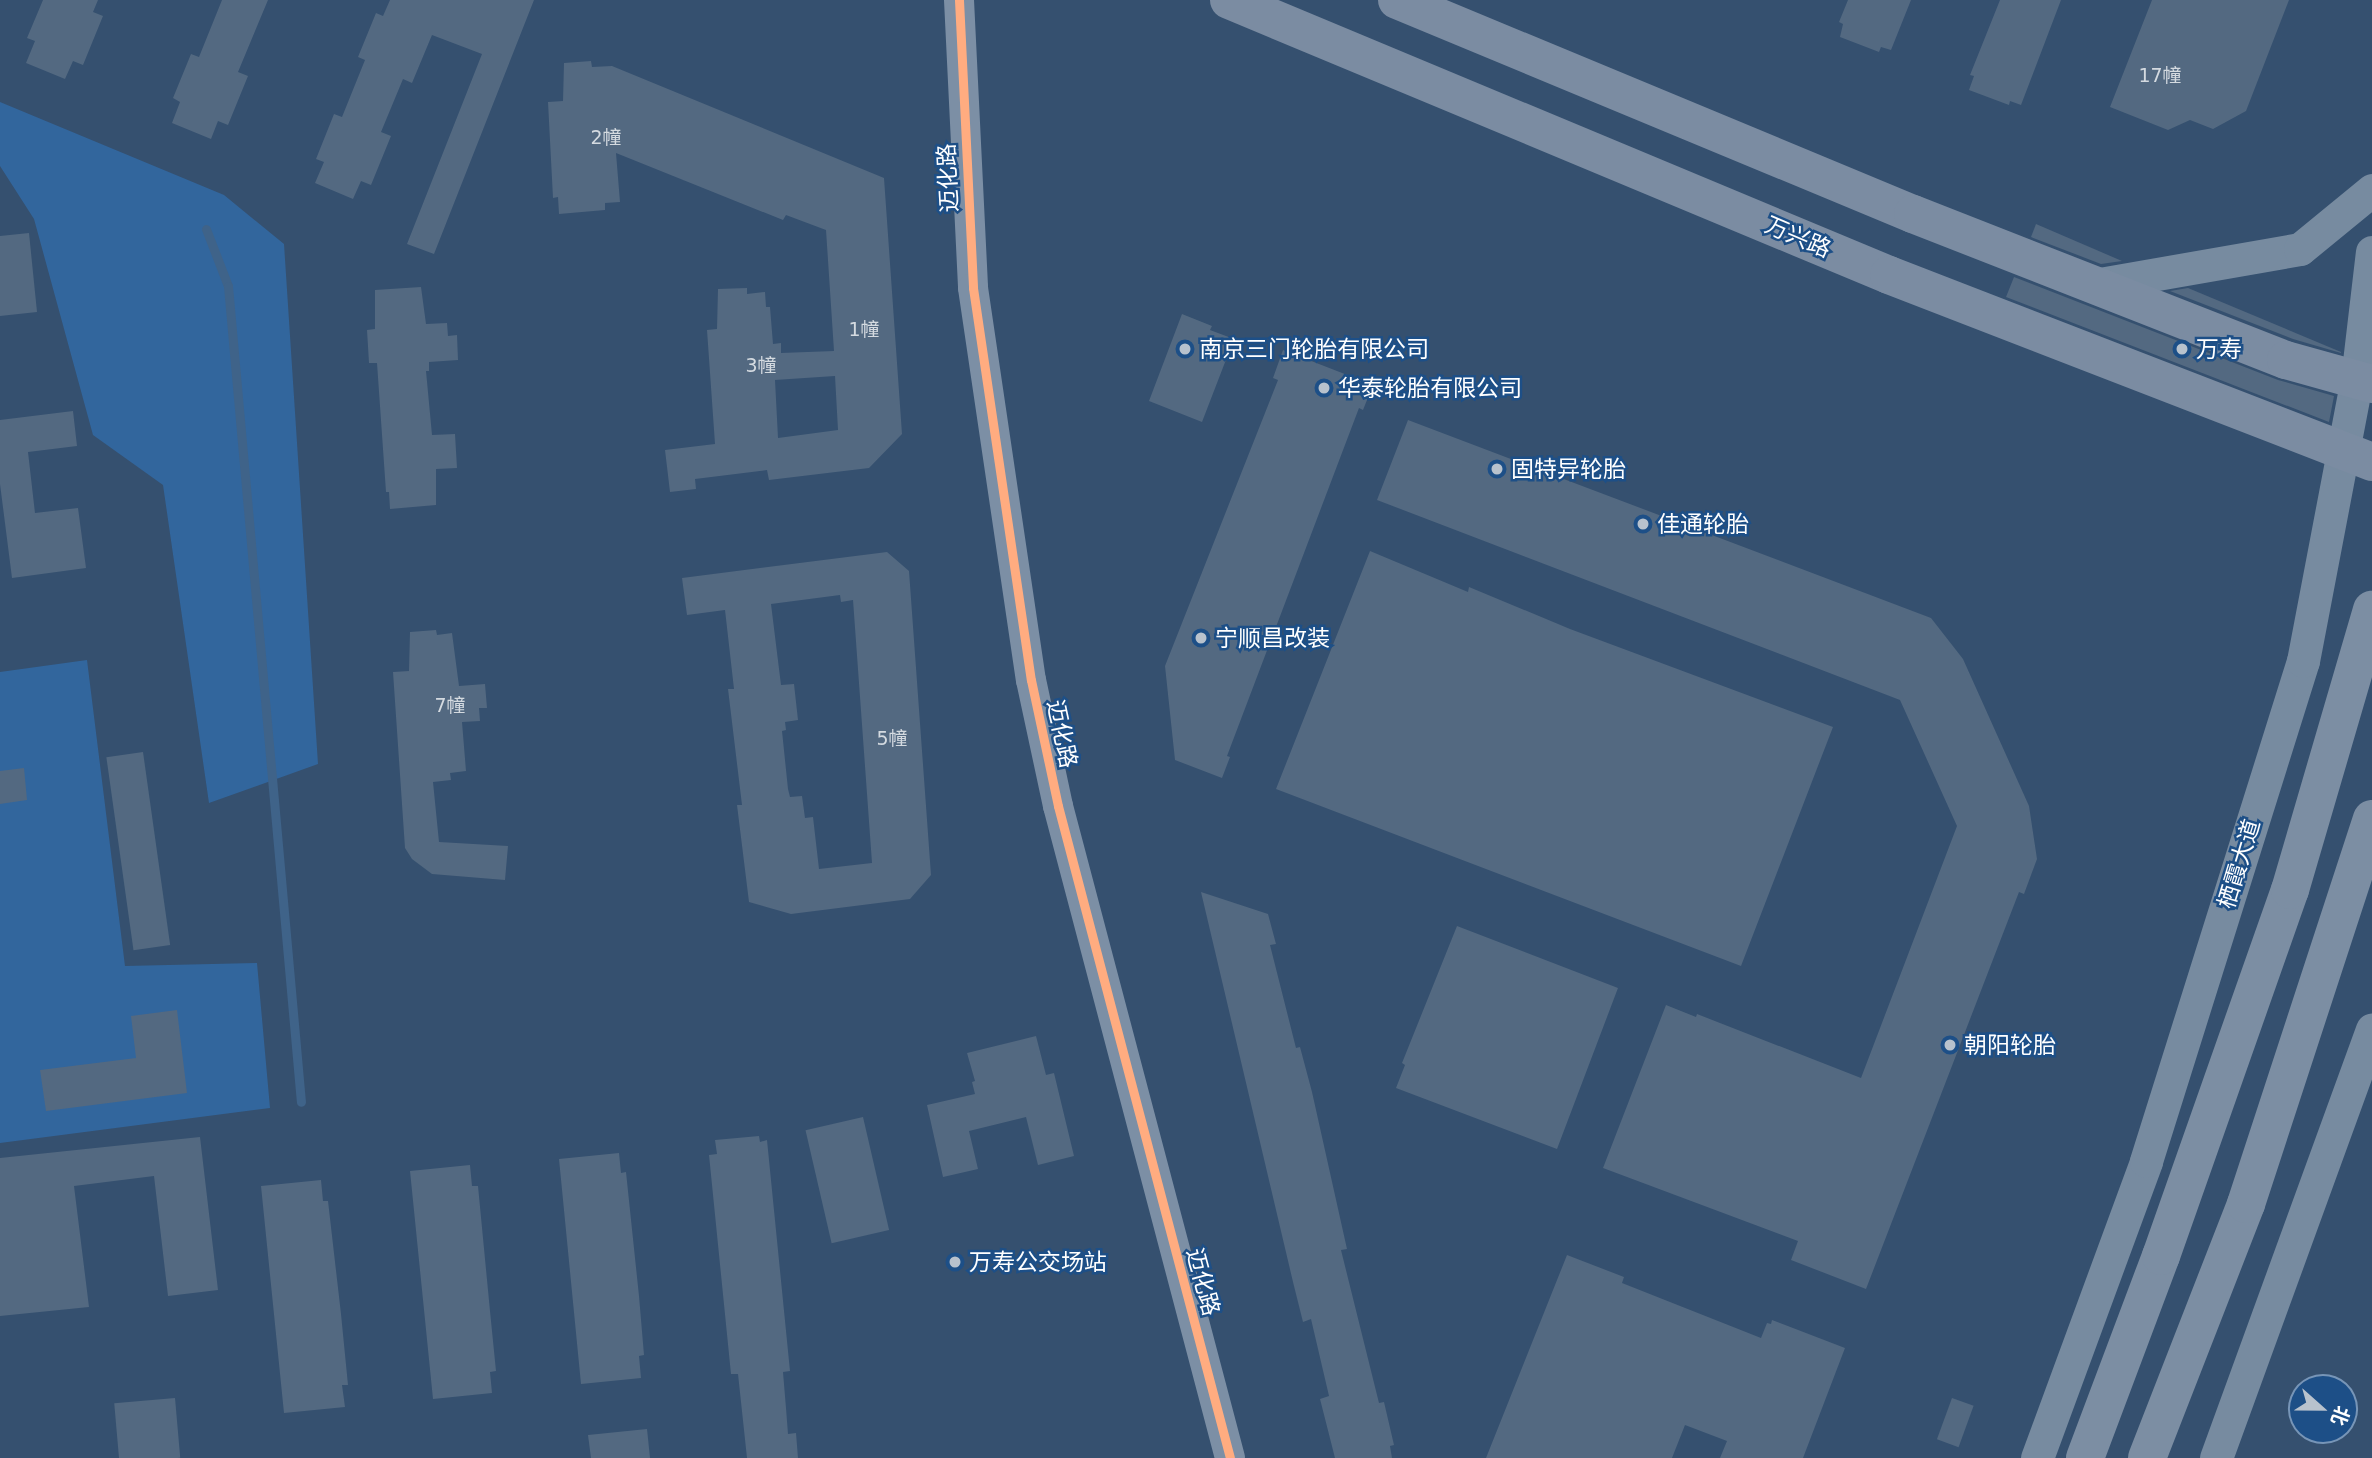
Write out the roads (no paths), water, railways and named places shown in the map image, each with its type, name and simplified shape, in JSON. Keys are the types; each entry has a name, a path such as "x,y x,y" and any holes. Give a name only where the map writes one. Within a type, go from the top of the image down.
{"highway":[{"path":"2085,1458 2161,1256 2290,890 2372,610"},
{"path":"2147,1458 2246,1204 2372,819"}],"main road":[{"name":"万兴路","path":"1229,0 1889,275 2357,458"},
{"path":"1397,0 1913,214 2286,360 2364,382"},
{"path":"2094,285 2300,249 2372,190"},
{"name":"栖霞大道","path":"2037,1458 2146,1161 2303,661 2357,458 2372,252"},
{"path":"2216,1458 2372,1029"}],"street":[{"name":"迈化路","path":"959,0 973,288 1031,680 1058,806 1230,1458"}],"waterway":[{"path":"206,229 228,286 301,1102"}],"place":[{"name":"南京三门轮胎有限公司","path":"1185,349"},
{"name":"万寿","path":"2182,349"},
{"name":"华泰轮胎有限公司","path":"1324,388"},
{"name":"固特异轮胎","path":"1497,469"},
{"name":"佳通轮胎","path":"1643,524"},
{"name":"宁顺昌改装","path":"1201,638"},
{"name":"朝阳轮胎","path":"1950,1045"},
{"name":"万寿公交场站","path":"955,1262"}]}
